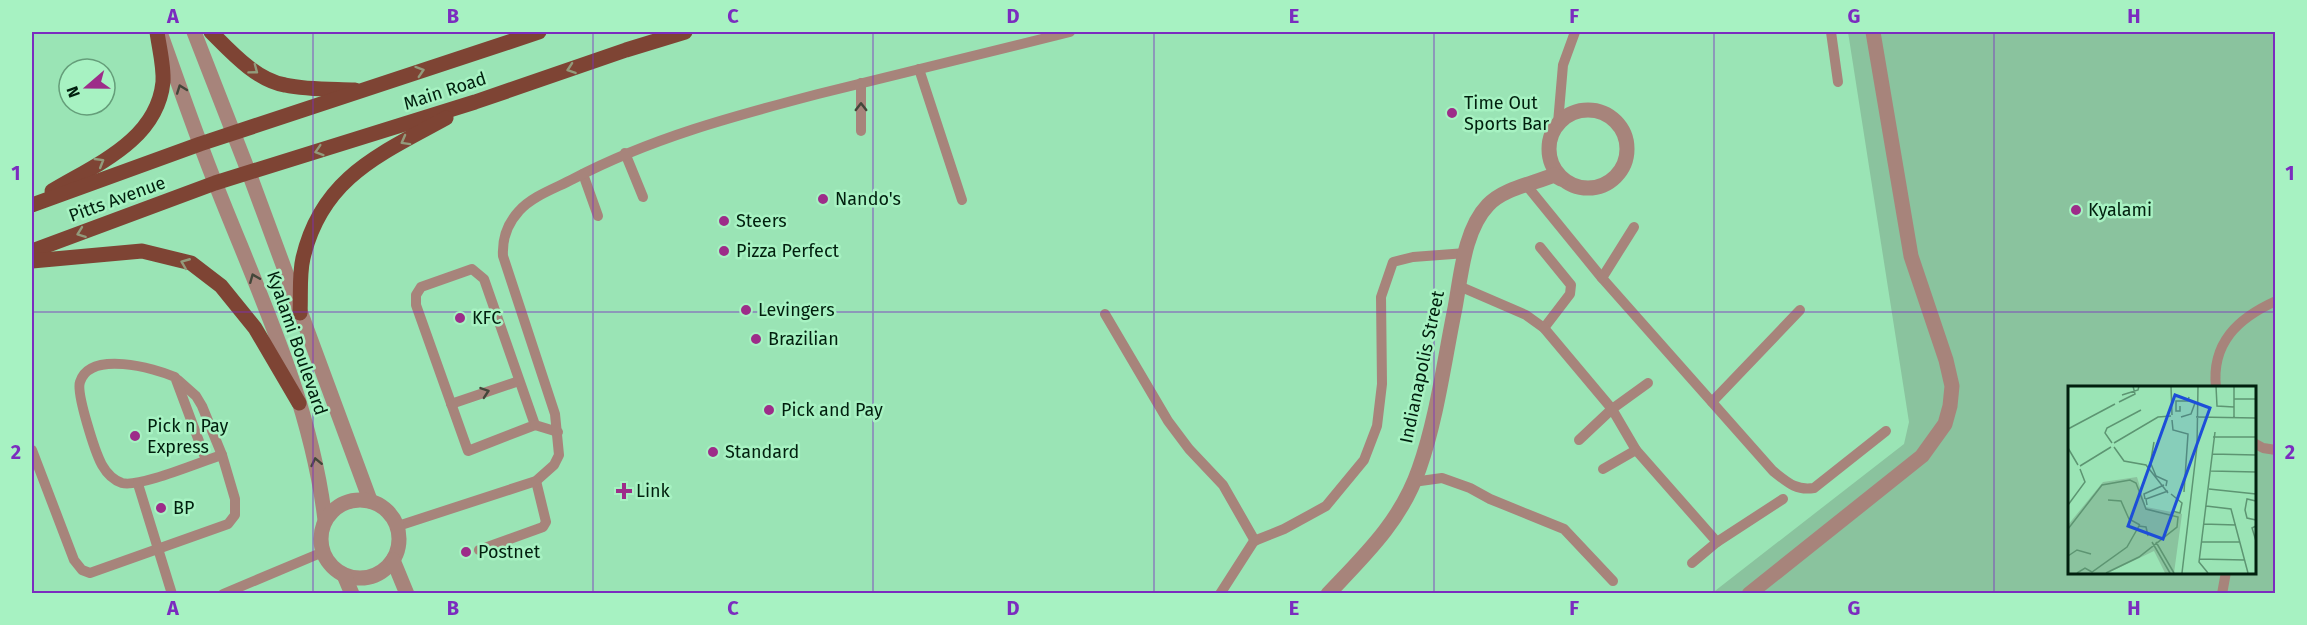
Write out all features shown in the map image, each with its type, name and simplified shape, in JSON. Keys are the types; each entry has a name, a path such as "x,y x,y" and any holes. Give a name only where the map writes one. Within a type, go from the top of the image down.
{"main road":[{"path":"32,204 121,150 150,123 159,104 163,80 158,32"},
{"path":"211,32 261,76 284,85 364,90"},
{"name":"Main Road","path":"201,144 539,32"},
{"name":"Main Road","path":"215,183 475,102 685,32"},
{"path":"300,313 303,260 311,234 337,188 359,168 475,102"},
{"name":"Pitts Avenue","path":"32,204 201,144"},
{"name":"Pitts Avenue","path":"32,251 215,183"},
{"path":"32,261 142,251 191,263 221,286 255,328 299,404"}],"street":[{"name":"Kyalami Boulevard","path":"158,32 215,183 275,331 299,404 314,452 326,520 321,532 323,552"},
{"name":"Kyalami Boulevard","path":"194,32 232,134 249,172 370,500"},
{"path":"1749,594 1922,456 1945,424 1950,406 1952,386 1946,360 1911,256 1873,32"},
{"path":"1579,110 1603,113 1614,119 1622,129 1627,153 1624,165 1617,175 1608,183 1596,188 1572,186 1561,179 1549,158 1548,145 1551,133 1558,123 1579,110"},
{"name":"Indianapolis Street","path":"1328,594 1379,541 1402,505 1413,482 1431,429 1466,253 1478,220 1487,206 1501,194 1554,175 1561,179"},
{"path":"323,552 333,567 344,575 369,578 381,573 393,560 400,539 398,526 392,514 382,505 370,500 357,499 344,503 333,510 326,520"},
{"path":"393,560 407,594"},
{"path":"344,575 352,594"}],"lane":[{"path":"398,526 536,481 554,465 559,455 555,414 503,256 502,243 512,220 528,203 625,153 729,118 1070,32"},
{"path":"1558,123 1563,65 1575,32"},
{"path":"1830,32 1838,82"},
{"path":"919,69 962,200"},
{"path":"861,83 861,131"},
{"path":"625,153 643,198"},
{"path":"583,174 598,216"},
{"path":"1527,186 1602,278 1773,471 1789,484 1802,490 1814,488 1886,431"},
{"path":"1602,278 1634,227"},
{"path":"1540,247 1571,285 1570,294 1544,328"},
{"path":"1220,594 1255,541 1284,529 1326,506 1364,460 1377,426 1382,384 1382,297 1393,262 1413,257 1466,253"},
{"path":"535,425 484,279 472,269 421,287 416,295 416,305 468,451 535,425 558,432"},
{"path":"1460,286 1526,315 1544,328 1612,409 1636,450 1717,542"},
{"path":"2216,386 2217,368 2229,333 2241,321 2260,308 2276,301"},
{"path":"1712,402 1800,310"},
{"path":"1105,314 1168,421 1189,449 1223,485 1255,541"},
{"path":"32,450 74,560 82,570 90,573 228,524 235,515 235,499 222,455 199,401 175,377 162,372 106,363 90,368 80,380 78,393 101,464 111,477 122,483 138,484 222,455"},
{"path":"175,377 206,460"},
{"path":"451,404 519,381"},
{"path":"1579,440 1612,409 1647,383"},
{"path":"2256,444 2276,450"},
{"path":"1603,469 1636,450"},
{"path":"1413,482 1442,478 1564,530 1613,581"},
{"path":"479,550 543,527 546,522 536,481"},
{"path":"138,484 172,594"},
{"path":"1692,563 1717,542 1783,499"},
{"path":"224,594 236,591 323,552"},
{"path":"2222,594 2226,574"}],"green space":[{"name":"Kyalami","path":"1848,32 2275,32 2275,593 1711,594 1904,444 1909,422"}],"place":[{"name":"Time Out Sports Bar","path":"1452,113"},
{"name":"Nando's","path":"823,199"},
{"name":"Kyalami","path":"2076,210"},
{"name":"Steers","path":"724,221"},
{"name":"Pizza Perfect","path":"724,251"},
{"name":"Levingers","path":"746,310"},
{"name":"KFC","path":"460,318"},
{"name":"Brazilian","path":"756,339"},
{"name":"Pick and Pay","path":"769,410"},
{"name":"Pick n Pay Express","path":"135,436"},
{"name":"Standard","path":"713,452"},
{"name":"Link","path":"624,491"},
{"name":"BP","path":"161,508"},
{"name":"Postnet","path":"466,552"}]}
